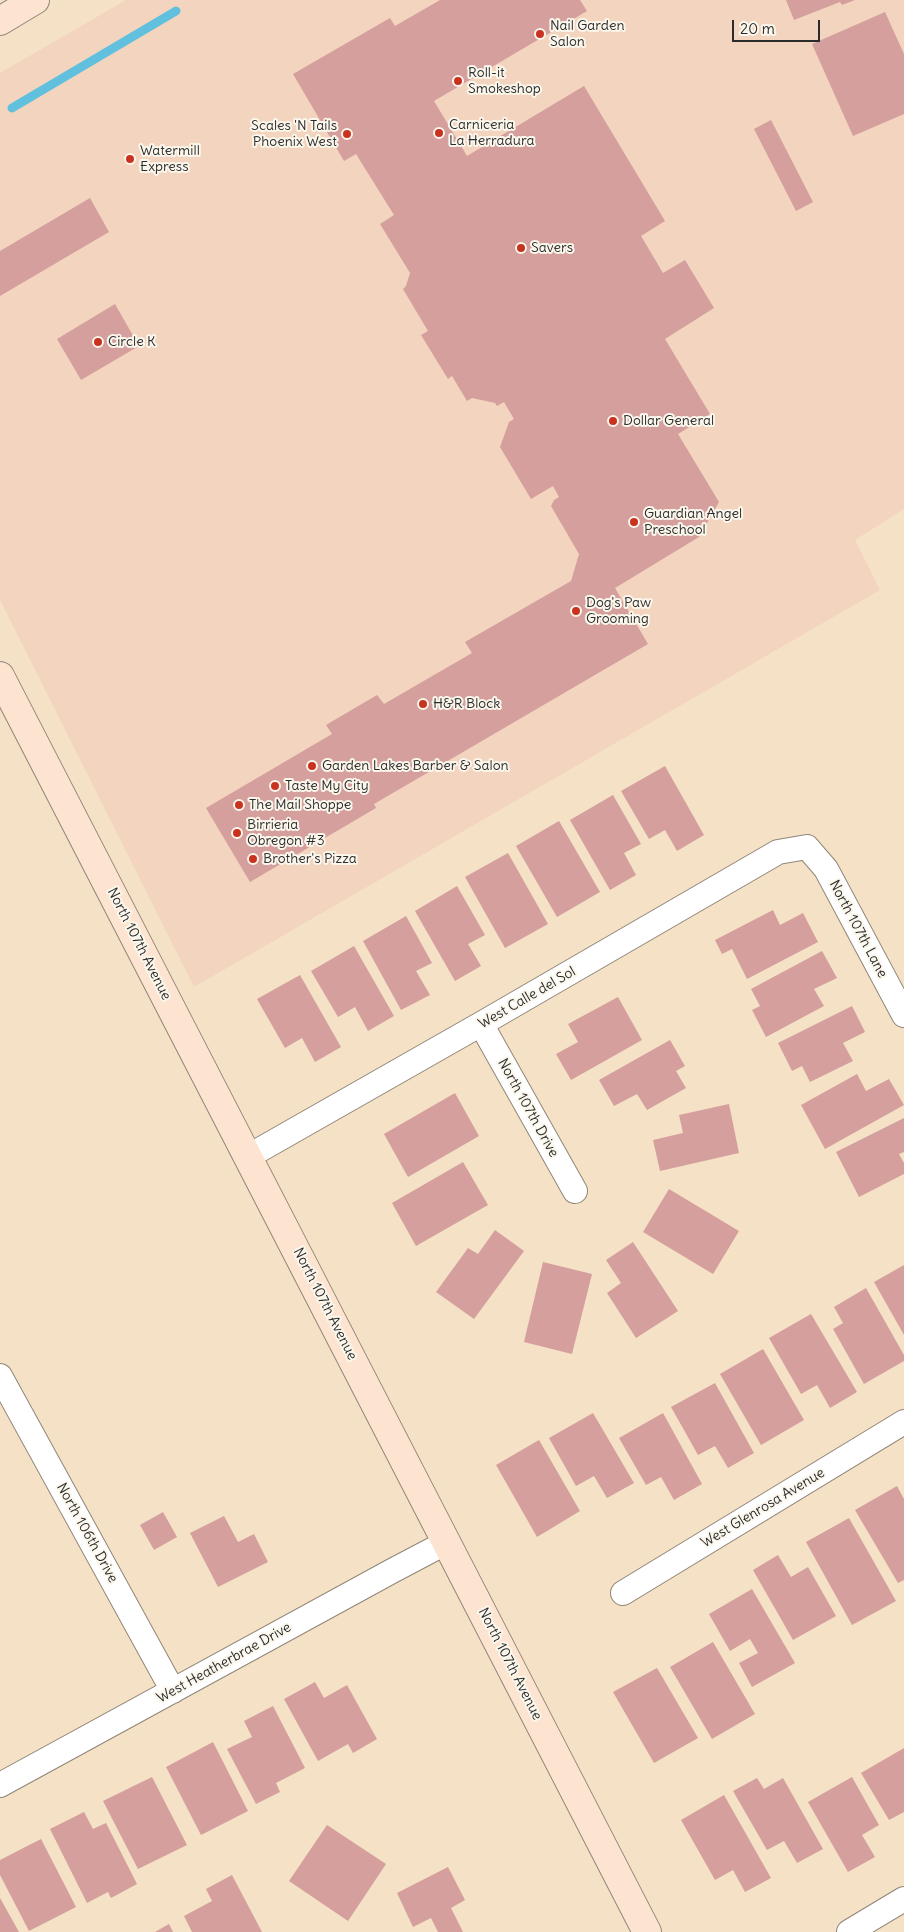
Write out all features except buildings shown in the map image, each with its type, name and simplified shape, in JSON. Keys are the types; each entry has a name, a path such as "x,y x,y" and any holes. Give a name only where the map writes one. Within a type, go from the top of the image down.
{"main road":[{"path":"0,21 36,0"},
{"name":"North 107th Avenue","path":"0,676 249,1156 647,1932"}],"street":[{"name":"West Calle del Sol","path":"249,1156 778,852 807,847"},
{"name":"North 107th Lane","path":"807,847 826,869 904,1016"},
{"name":"North 107th Drive","path":"481,1024 575,1191"},
{"name":"North 106th Drive","path":"0,1376 173,1691"},
{"name":"West Glenrosa Avenue","path":"622,1593 904,1422"},
{"name":"West Heatherbrae Drive","path":"0,1785 447,1542"},
{"path":"849,1932 904,1899"}],"shaded area":[{"path":"126,0 904,0 904,509 855,540 880,590 194,987 0,600 0,73"}],"waterway":[{"path":"12,108 176,11"}],"place":[{"name":"Nail Garden Salon","path":"540,34"},
{"name":"Roll-it Smokeshop","path":"458,81"},
{"name":"Carniceria La Herradura","path":"439,133"},
{"name":"Scales 'N Tails Phoenix West","path":"347,134"},
{"name":"Watermill Express","path":"130,159"},
{"name":"Savers","path":"521,248"},
{"name":"Circle K","path":"98,342"},
{"name":"Dollar General","path":"613,421"},
{"name":"Guardian Angel Preschool","path":"634,522"},
{"name":"Dog's Paw Grooming","path":"576,611"},
{"name":"H&R Block","path":"423,704"},
{"name":"Garden Lakes Barber & Salon","path":"312,766"},
{"name":"Taste My City","path":"275,786"},
{"name":"The Mail Shoppe","path":"239,805"},
{"name":"Birrieria Obregon #3","path":"237,833"},
{"name":"Brother's Pizza","path":"253,859"}]}
